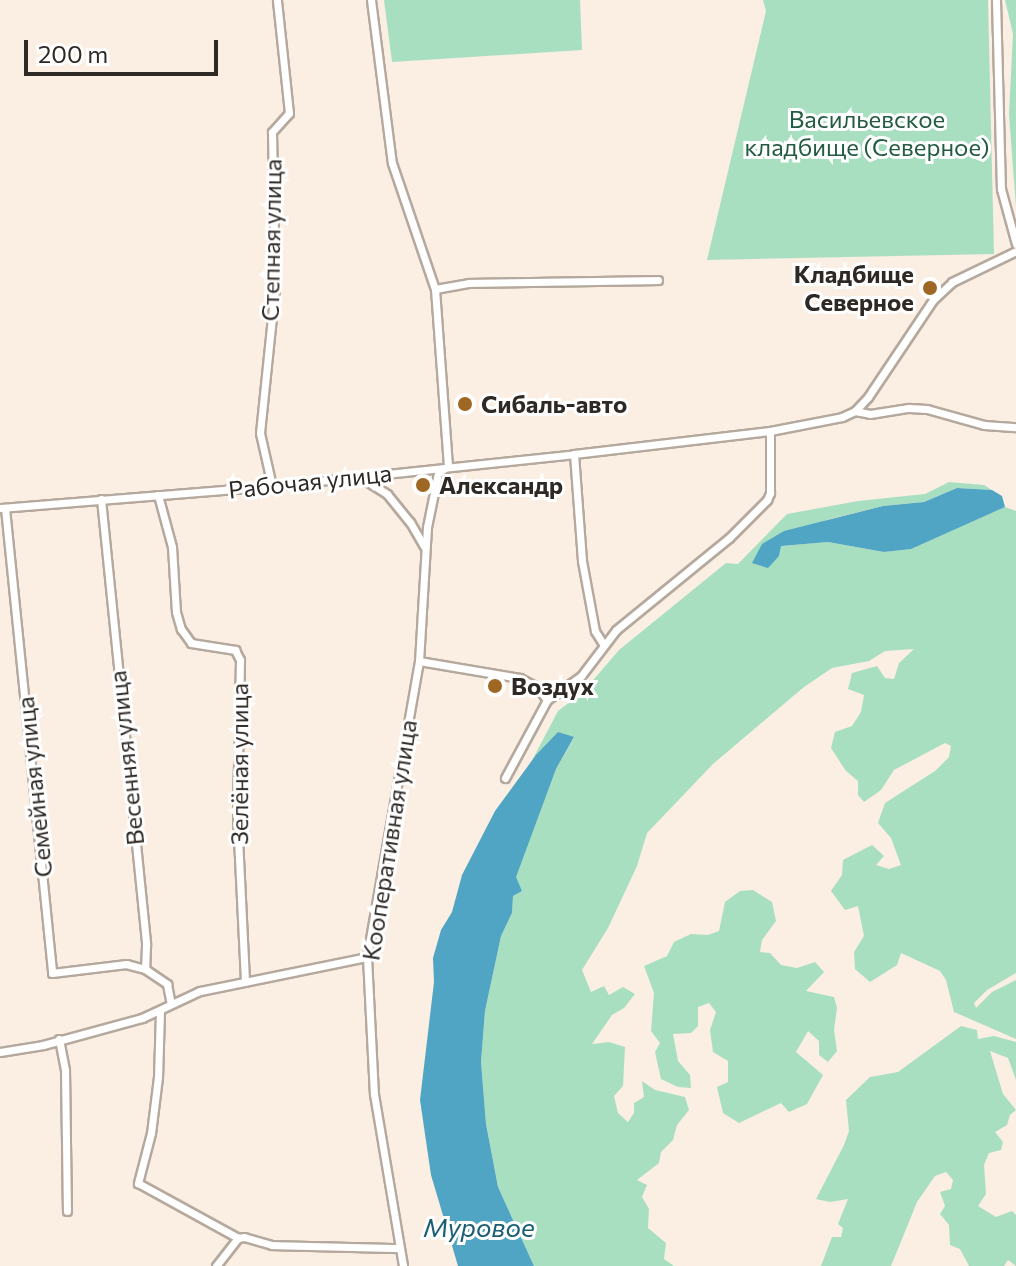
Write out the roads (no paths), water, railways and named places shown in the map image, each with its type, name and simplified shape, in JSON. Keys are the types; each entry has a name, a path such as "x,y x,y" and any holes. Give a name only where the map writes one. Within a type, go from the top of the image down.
{"street":[{"name":"Степная улица","path":"272,486 260,433 275,288 272,132 289,113 277,0"},
{"path":"371,0 392,163 435,289 448,466"},
{"path":"996,0 1001,189 1003,208 1016,244"},
{"path":"855,411 933,300 952,282 1016,251"},
{"path":"435,289 469,283 658,280"},
{"name":"Рабочая улица","path":"3,508 272,486 574,454 770,431 842,417 855,411 870,414 909,408 927,409 984,425 1016,427"},
{"path":"505,778 547,700 581,676 603,644 760,508 770,493 770,431"},
{"path":"574,454 582,561 595,631 603,644"},
{"name":"Кооперативная улица","path":"403,1266 374,1094 367,957 419,661 425,612 425,549 438,473 448,466"},
{"path":"358,476 387,494 410,522 425,549"},
{"name":"Зелёная улица","path":"158,495 172,547 176,612 181,629 191,643 235,650 240,660 237,817 245,982"},
{"name":"Весенняя улица","path":"101,499 146,945 145,969"},
{"name":"Семейная улица","path":"3,508 52,973 126,964 145,969"},
{"path":"419,661 520,678 538,688 547,700"},
{"path":"0,1052 160,1011 200,991 367,957"},
{"path":"145,969 167,984 171,1004"},
{"path":"160,1011 158,1077 151,1133 138,1183 140,1187 238,1238 272,1245 399,1248"},
{"path":"59,1039 65,1070 67,1211"},
{"path":"216,1266 238,1238"}],"water":[{"path":"957,488 992,490 1002,496 1005,507 911,549 884,552 828,542 781,546 779,556 768,568 752,563 762,544 784,531 883,506 924,502"},
{"name":"Муровое","path":"558,732 574,737 556,769 516,877 522,891 513,896 512,913 501,936 485,1011 481,1062 486,1124 498,1187 534,1266 458,1266 431,1175 420,1100 434,982 433,958 441,930 452,912 462,875 495,811 536,755"}],"place":[{"name":"Кладбище Северное","path":"930,288"},
{"name":"Сибаль-авто","path":"465,404"},
{"name":"Александр","path":"423,485"},
{"name":"Воздух","path":"495,686"}],"park label":[{"name":"Васильевское кладбище (Северное)","path":"867,133"}]}
